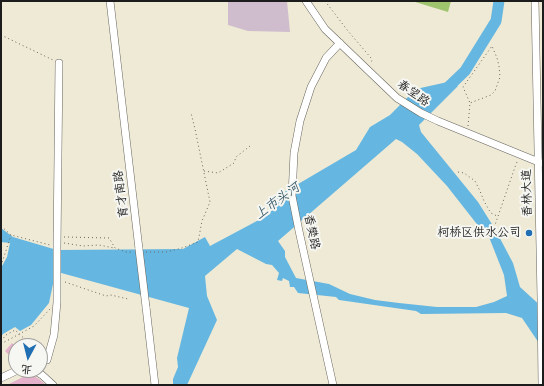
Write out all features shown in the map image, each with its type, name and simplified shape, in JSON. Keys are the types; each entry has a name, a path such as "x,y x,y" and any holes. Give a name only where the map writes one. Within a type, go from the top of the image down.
{"street":[{"name":"育才南路","path":"110,1 155,385"},
{"name":"春望路","path":"306,1 325,29 397,98 421,113 438,121 541,162"},
{"name":"香林大道","path":"535,1 541,162 542,385"},
{"name":"香樊路","path":"333,385 292,196 294,153 300,121 311,87 326,58 340,43"},
{"path":"48,356 54,335 57,302 59,63"},
{"path":"45,378 53,385"}],"path":[{"path":"325,1 371,58 372,61 366,69"},
{"path":"1,36 59,63"},
{"path":"468,133 470,103 463,87 492,46 497,58 500,77 495,91 491,95 470,103"},
{"path":"57,244 73,244 83,246 99,245 126,252 166,252 198,242 202,221 210,202 191,113"},
{"path":"204,170 218,173 234,163 236,157 250,146"},
{"path":"487,237 495,225 514,167 521,154"},
{"path":"458,172 464,173 475,181 489,210 491,213 498,216"},
{"path":"1,226 11,235 47,244"},
{"path":"1,265 11,235"},
{"path":"57,244 66,236 109,238 115,248"},
{"path":"57,283 62,287 63,281 106,296 111,295 128,299"},
{"path":"1,344 34,326 57,302"},
{"path":"1,342 6,335 16,330 24,338"}],"shaded area":[{"path":"228,1 287,1 290,32 248,31 228,25"}],"green space":[{"path":"412,1 451,1 448,12"}],"water":[{"path":"452,81 458,86 419,125 421,132 478,202 495,229 513,263 520,287 543,308 543,349 522,318 506,313 421,314 416,311 339,300 336,297 298,293 294,287 290,287 289,281 283,278 282,281 277,280 279,273 272,265 266,264 237,249 205,276 207,296 217,320 187,385 173,385 173,379 178,367 177,358 189,308 54,271 49,303 31,325 20,331 15,327 3,334 1,337 1,265 2,266 7,257 10,243 1,242 1,228 13,237 57,250 183,249 205,237 210,246 270,214 276,197 356,150 370,127 390,115 416,89","holes":["396,139 417,154 447,186 489,237 504,275 507,296 494,302 476,307 437,307 375,300 350,294 329,284 296,278 285,257 285,251 278,241"]}],"building":[{"path":"21,378 37,378 46,385 7,385"}],"waterway":[{"name":"上市头河","path":"443,92 465,71 496,21 499,1"}],"place":[{"name":"柯桥区供水公司","path":"529,233"}]}
